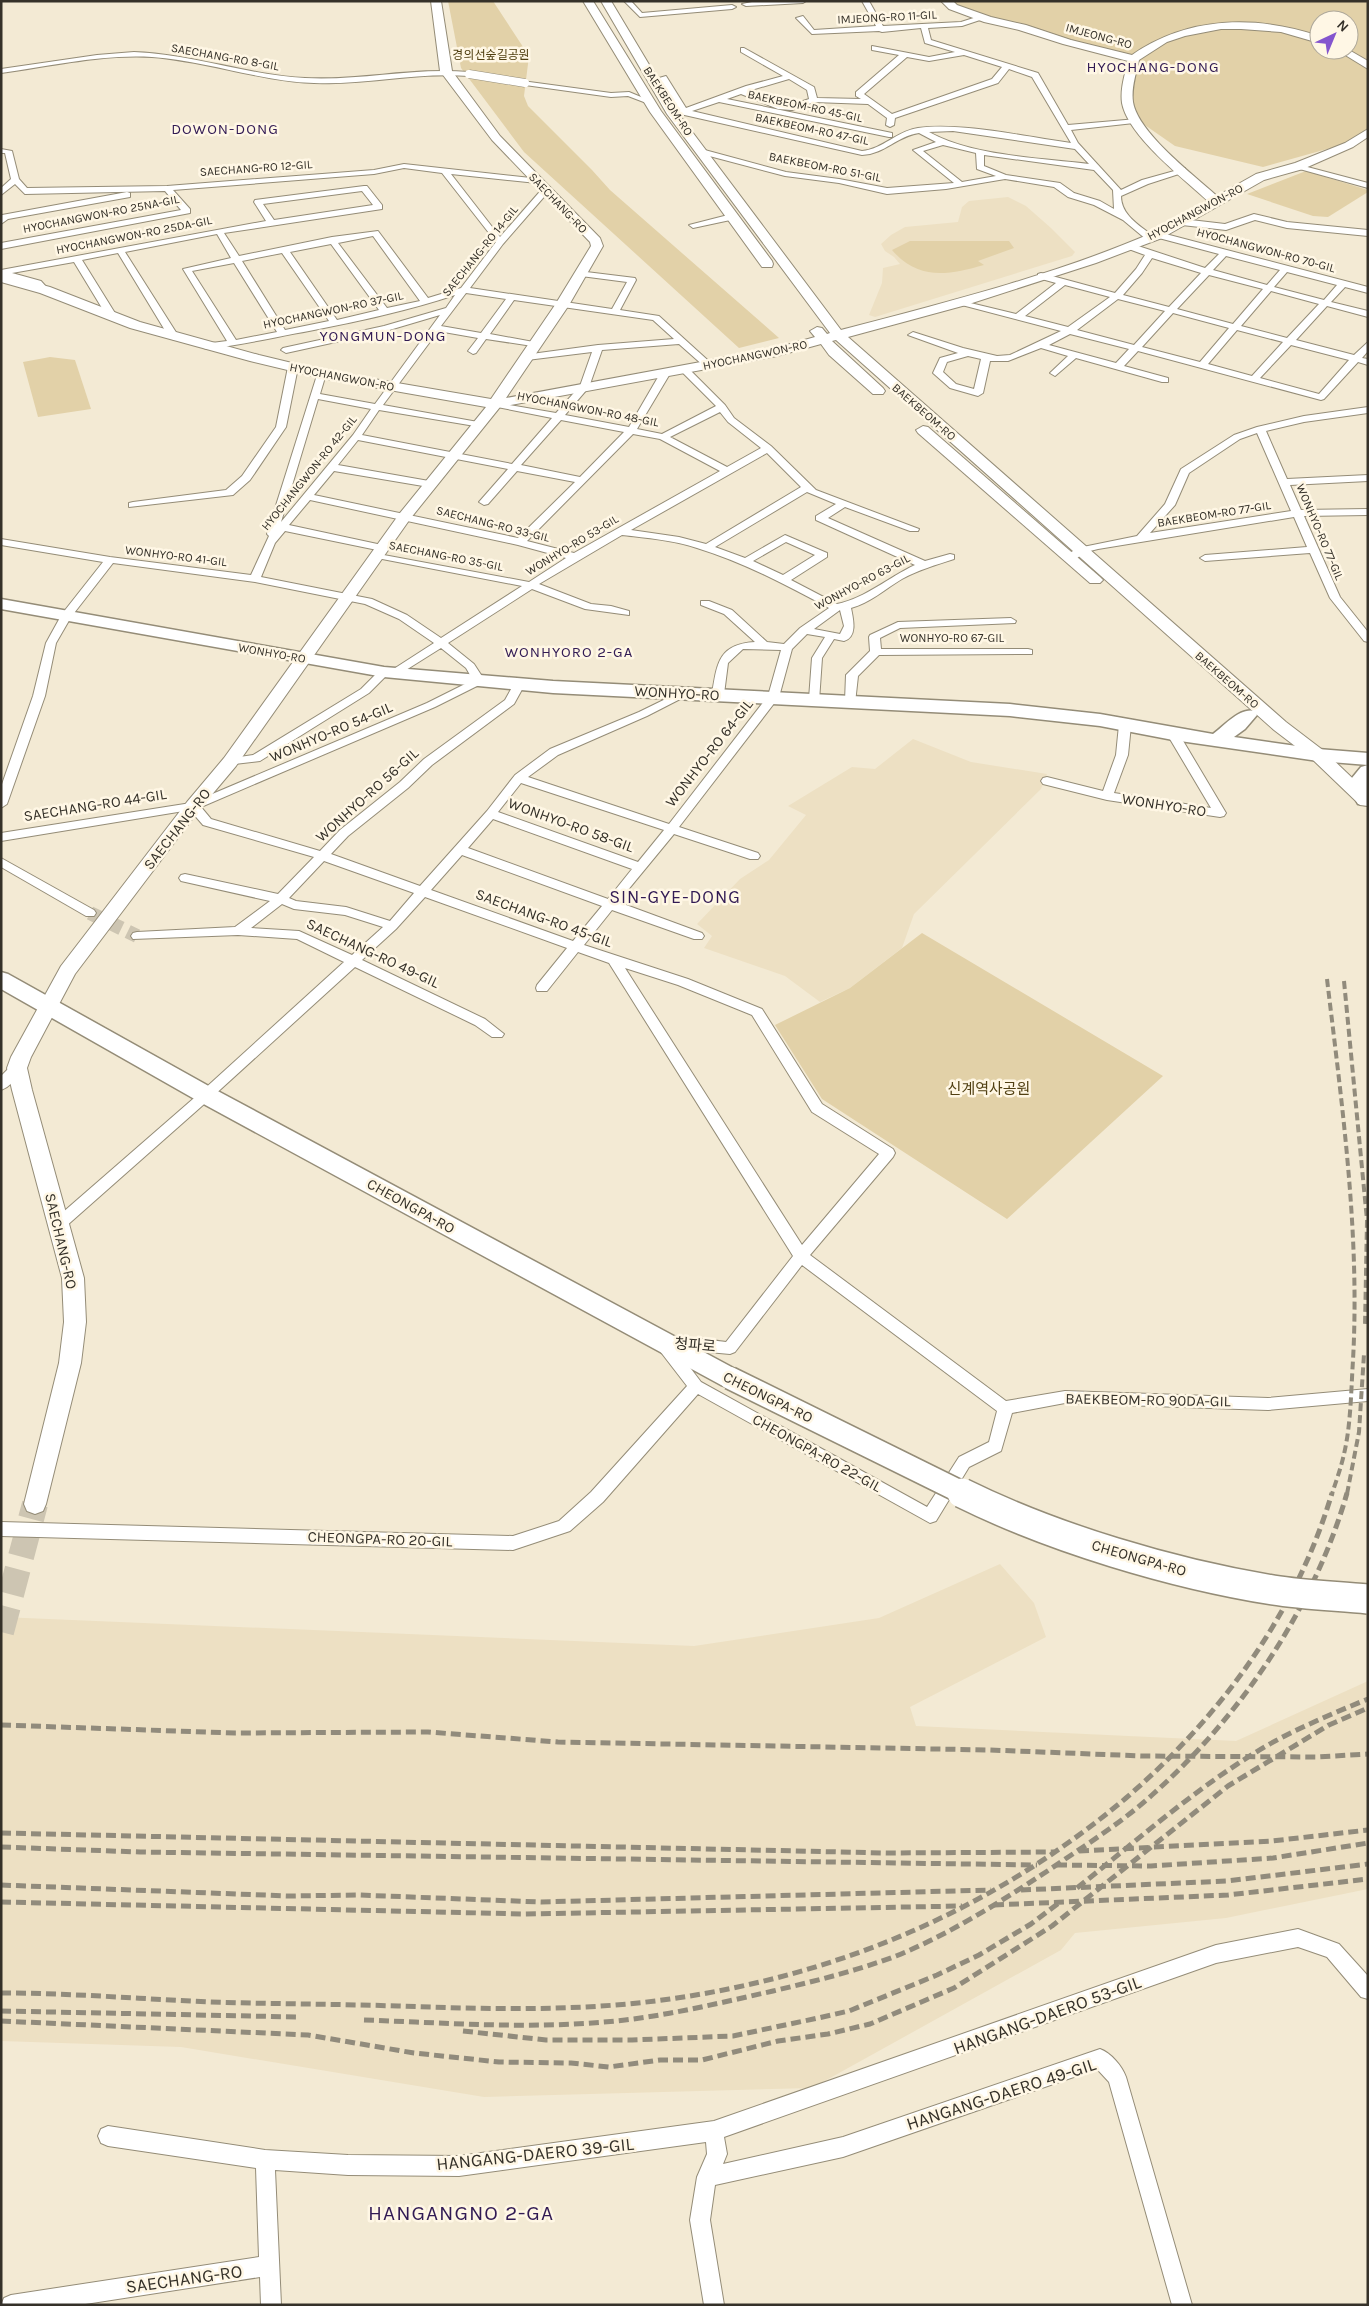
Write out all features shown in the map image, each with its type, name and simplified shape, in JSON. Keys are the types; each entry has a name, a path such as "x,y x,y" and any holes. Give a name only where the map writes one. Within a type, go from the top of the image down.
{"main road":[{"name":"SAECHANG-RO","path":"35,1504 70,1363 75,1322 73,1278 17,1068 26,1047 68,971 193,806 230,762 429,484 495,404 562,305 597,246 596,240 496,138 446,71 436,1"},
{"name":"BAEKBEOM-RO","path":"588,1 652,107 774,273"},
{"name":"BAEKBEOM-RO","path":"606,1 679,113 701,151 838,335 1076,555 1246,708 1266,730 1318,755 1366,801"},
{"name":"IMJEONG-RO","path":"946,1 952,7 980,17 1134,59 1127,104 1130,116 1150,139 1216,202"},
{"path":"1134,59 1161,41 1192,31 1220,26 1289,30 1309,37"},
{"path":"652,107 662,114 679,113"},
{"name":"HYOCHANGWON-RO","path":"1,278 45,290 113,318 207,346 296,364 322,374 495,404 777,352 961,302 1154,236 1260,177 1299,166 1349,146 1368,132"},
{"path":"792,297 799,300 804,299 806,294"},
{"name":"BAEKBEOM-RO","path":"808,318 822,339 886,398"},
{"path":"872,385 872,380 879,378 887,380"},
{"name":"BAEKBEOM-RO","path":"916,424 1041,534 1076,555"},
{"name":"WONHYO-RO","path":"1,604 389,672 519,684 1010,710 1100,720 1173,734 1318,755 1368,759"},
{"path":"1216,740 1238,725 1246,708"},
{"path":"1366,801 1357,784 1368,771"},
{"name":"CHEONGPA-RO","path":"1,979 206,1095 661,1342 974,1499 1046,1529 1132,1557 1200,1575 1274,1590 1368,1600"}],"street":[{"path":"627,1 640,15 649,11 679,11 732,6"},
{"path":"673,1 679,11"},
{"path":"746,4 803,1"},
{"path":"865,1 882,30"},
{"name":"IMJEONG-RO 11-GIL","path":"800,18 812,32 882,30 962,24 980,17"},
{"path":"924,26 928,41 1035,75 1079,147 1114,184 1118,207 1126,218"},
{"path":"875,48 930,59 967,52"},
{"name":"BAEKBEOM-RO 45-GIL","path":"744,50 811,89 813,100"},
{"name":"SAECHANG-RO 8-GIL","path":"1,71 97,58 152,55 284,78 315,81 446,71"},
{"path":"891,117 859,94 904,55"},
{"path":"891,117 995,81 1008,65"},
{"name":"BAEKBEOM-RO","path":"446,71 611,96 629,94 634,90 637,82"},
{"name":"BAEKBEOM-RO 45-GIL","path":"679,113 788,77"},
{"path":"663,78 679,113"},
{"name":"BAEKBEOM-RO 45-GIL","path":"741,91 781,107 792,108 813,100 868,102"},
{"name":"BAEKBEOM-RO","path":"629,94 652,107"},
{"name":"BAEKBEOM-RO 45-GIL","path":"717,99 889,138"},
{"name":"BAEKBEOM-RO 47-GIL","path":"679,113 862,152 878,152 889,138 910,132 953,129 1079,147"},
{"path":"889,138 891,117"},
{"path":"1066,128 1134,121"},
{"path":"922,131 944,144 980,152 1098,168"},
{"path":"944,144 917,150 960,184"},
{"path":"1,151 8,151 15,179"},
{"name":"BAEKBEOM-RO 51-GIL","path":"701,151 785,174 839,181 887,192 1005,177"},
{"path":"980,152 980,167 1005,177 1015,176 1056,185 1071,195 1097,203 1126,218 1154,236"},
{"name":"SAECHANG-RO 12-GIL","path":"15,179 25,190 167,188 374,172 404,166 542,186"},
{"path":"1299,166 1368,186"},
{"path":"1117,195 1145,182 1182,170"},
{"path":"445,172 500,242"},
{"path":"1,178 15,179"},
{"path":"1,193 15,179"},
{"name":"SAECHANG-RO 14-GIL","path":"391,387 542,186"},
{"name":"HYOCHANGWON-RO 25NA-GIL","path":"1,222 5,217 167,188 187,211 1,246"},
{"name":"HYOCHANGWON-RO 25DA-GIL","path":"1,274 219,231 379,207 364,188 258,202 272,223"},
{"path":"693,225 732,217"},
{"path":"1182,222 1226,227 1254,217 1288,225 1368,234"},
{"path":"219,231 283,334"},
{"path":"233,343 188,269 375,233 426,302"},
{"name":"HYOCHANGWON-RO 70-GIL","path":"1154,236 1225,252 1285,270 1368,290"},
{"path":"332,240 385,312"},
{"name":"HYOCHANGWON-RO","path":"1129,246 1205,272 1270,287 1368,314"},
{"path":"120,250 174,337"},
{"path":"284,250 340,322 356,335"},
{"path":"1118,367 1225,252"},
{"path":"913,336 986,358 1004,360 1069,332 1116,296 1142,268 1150,254"},
{"path":"76,258 113,318"},
{"path":"1202,366 1285,270"},
{"path":"581,273 632,280 615,312"},
{"path":"1,274 38,283 45,290"},
{"path":"1040,276 1368,362"},
{"path":"1018,317 1063,282"},
{"path":"1255,378 1343,284"},
{"path":"463,290 656,318 708,365"},
{"name":"HYOCHANGWON-RO 37-GIL","path":"207,346 283,334 340,322 426,302 463,290"},
{"path":"473,351 512,297"},
{"path":"961,302 1069,332 1255,378 1321,397 1368,345"},
{"path":"286,350 356,335 448,310"},
{"path":"435,328 536,345"},
{"path":"133,505 229,494 246,478 281,427 296,364 286,350 271,336"},
{"path":"527,357 598,348 681,341"},
{"path":"1040,346 1165,380"},
{"path":"484,502 584,387 598,348"},
{"path":"970,352 943,360 938,373 954,386 978,393 986,358"},
{"path":"1055,373 1073,356"},
{"path":"684,369 722,407 731,420 768,448 812,492 914,529"},
{"path":"520,542 632,430 666,372"},
{"path":"270,542 322,374"},
{"name":"HYOCHANGWON-RO 42-GIL","path":"255,579 270,542 356,437 391,387"},
{"path":"315,396 478,425"},
{"name":"HYOCHANGWON-RO 48-GIL","path":"495,404 663,437 727,471"},
{"path":"663,437 722,407"},
{"path":"1140,538 1170,505 1185,471 1237,437 1260,429 1304,419 1368,410"},
{"name":"WONHYO-RO 77-GIL","path":"1260,429 1335,598 1368,639"},
{"path":"356,437 582,480"},
{"name":"WONHYO-RO 53-GIL","path":"230,762 256,758 364,690 389,672 575,557 768,448"},
{"path":"330,468 429,484"},
{"path":"1284,482 1310,479 1368,478"},
{"path":"706,548 807,488"},
{"path":"307,496 406,516"},
{"path":"843,504 820,518 924,565"},
{"name":"BAEKBEOM-RO 77-GIL","path":"1076,555 1140,538 1298,513 1368,512"},
{"name":"SAECHANG-RO 33-GIL","path":"406,516 520,542 575,557"},
{"path":"282,527 380,552"},
{"path":"618,531 679,540 745,562 841,607 849,626 844,638 804,630"},
{"path":"745,562 786,538 823,556 783,580"},
{"name":"WONHYO-RO 41-GIL","path":"1,542 110,560 255,579 347,597"},
{"path":"1205,558 1314,550"},
{"name":"SAECHANG-RO 35-GIL","path":"380,552 531,585 589,607 611,609 625,613"},
{"name":"WONHYO-RO 63-GIL","path":"773,697 787,648 804,630 841,607 858,603 898,577 924,565 950,557"},
{"path":"1,804 39,696 51,643 66,616 110,560"},
{"path":"347,597 368,601 403,617 440,642 470,666 479,681"},
{"path":"705,603 728,612 764,645"},
{"name":"WONHYO-RO 67-GIL","path":"876,652 874,637 898,625 1011,621"},
{"path":"815,699 817,658 831,636"},
{"path":"718,694 722,662 740,646 764,645 787,648"},
{"name":"WONHYO-RO 67-GIL","path":"851,701 852,675 876,652 1028,652"},
{"name":"WONHYO-RO 54-GIL","path":"193,806 385,725 479,681"},
{"name":"WONHYO-RO 56-GIL","path":"238,931 281,899 344,833 404,785 428,762 510,702 519,684"},
{"name":"WONHYO-RO 58-GIL","path":"424,892 458,849 492,814 519,778 554,752 643,714 684,693"},
{"name":"WONHYO-RO 64-GIL","path":"542,988 671,829 773,697"},
{"name":"WONHYO-RO","path":"1107,796 1122,755 1125,725"},
{"name":"WONHYO-RO","path":"1047,781 1107,796 1220,814 1173,734"},
{"name":"WONHYO-RO 58-GIL","path":"519,778 671,829"},
{"name":"SAECHANG-RO 44-GIL","path":"1,837 193,806"},
{"name":"SAECHANG-RO 45-GIL","path":"193,806 207,822 323,856 613,960 802,1256"},
{"name":"WONHYO-RO 58-GIL","path":"492,814 640,867"},
{"name":"WONHYO-RO 64-GIL","path":"671,829 754,856"},
{"path":"458,849 698,936"},
{"path":"1,862 90,913"},
{"path":"186,878 281,899 294,905 346,911 392,926"},
{"path":"59,1224 355,961 424,892"},
{"name":"SAECHANG-RO 49-GIL","path":"138,936 238,931 299,935 480,1022 497,1034"},
{"name":"CHEONGPA-RO","path":"613,960 684,982 757,1012 817,1108 888,1153 802,1256 730,1348"},
{"name":"SAECHANG-RO","path":"1,1085 17,1068"},
{"path":"802,1256 1006,1409"},
{"name":"청파로","path":"661,1342 730,1348"},
{"name":"CHEONGPA-RO 22-GIL","path":"661,1342 696,1386 930,1516 964,1462 996,1446 1006,1409"},
{"name":"CHEONGPA-RO 20-GIL","path":"1,1529 514,1543 564,1526 597,1497 696,1386"},
{"name":"BAEKBEOM-RO 90DA-GIL","path":"1006,1409 1008,1407 1065,1397 1268,1404 1368,1395"},
{"name":"HANGANG-DAERO 53-GIL","path":"714,2131 934,2056 1216,1954 1298,1938 1332,1950 1368,1990"},
{"name":"HANGANG-DAERO 49-GIL","path":"707,2177 843,2147 1100,2058 1117,2077 1182,2305"},
{"path":"714,2131 717,2154 707,2177 700,2220 714,2305"},
{"name":"HANGANG-DAERO 39-GIL","path":"108,2136 265,2160 348,2165 459,2166 714,2131"},
{"path":"265,2160 271,2305"},
{"name":"SAECHANG-RO","path":"11,2305 269,2266"}],"shaded area":[{"path":"1008,197 1026,206 1051,228 1075,252 1072,256 875,317 869,315 882,283 883,268 900,264 885,251 881,244 891,235 905,227 958,222 962,207 969,201"},
{"path":"913,739 971,762 1047,774 1041,789 914,914 902,948 850,988 820,1002 785,976 704,948 712,936 697,924 740,879 769,860 806,815 788,806 852,767 875,769"},
{"path":"1000,1564 1034,1603 1046,1637 910,1707 916,1726 1236,1741 1368,1681 1368,1889 1226,1918 1075,1933 1061,1950 812,2088 484,2097 181,2047 1,2041 1,1617 694,1646 879,1618"}],"green space":[{"name":"경의선숲길공원","path":"448,1 493,1 529,56 524,96 528,106 610,190 779,338 739,348 524,152 461,68"},
{"path":"950,1 1368,1 1368,128 1345,144 1263,167 1175,146 1139,121 1132,98 1133,57 969,12"},
{"path":"1306,171 1368,190 1368,192 1328,217 1313,216 1247,194"},
{"path":"910,241 1009,241 1014,248 978,261 984,265 946,273 935,273 913,267 892,250"},
{"path":"50,357 75,360 91,409 38,417 23,362"},
{"name":"신계역사공원","path":"922,933 1163,1076 1007,1219 822,1099 775,1025 850,988"}],"tunnel":[{"path":"90,913 137,936"},
{"path":"1,1632 35,1504"}],"railway":[{"path":"1327,979 1348,1169 1352,1217 1355,1312 1348,1431 1343,1459 1332,1494"},
{"path":"1344,981 1367,1220 1365,1327"},
{"path":"1347,1494 1359,1432 1364,1354"},
{"path":"1171,1756 1223,1697 1251,1660 1276,1621 1298,1580 1317,1537 1332,1493"},
{"path":"1192,1756 1244,1695 1270,1658 1294,1618 1315,1578 1333,1536 1347,1493"},
{"path":"1250,1757 1292,1732 1368,1699"},
{"path":"1276,1757 1329,1725 1368,1708"},
{"path":"1,1725 235,1733 428,1732 558,1742 990,1750 1171,1756"},
{"path":"1276,1757 1368,1754"},
{"path":"1035,1865 1075,1838 1126,1798 1171,1756"},
{"path":"1171,1756 1192,1756"},
{"path":"364,2020 527,2025 560,2025 625,2020 681,2011 851,1971 896,1956 936,1938 1049,1870 1127,1816 1192,1756"},
{"path":"1192,1756 1250,1757"},
{"path":"1126,1849 1218,1777 1250,1757"},
{"path":"1250,1757 1276,1757"},
{"path":"1151,1847 1228,1786 1276,1757"},
{"path":"1151,1847 1272,1841 1368,1830"},
{"path":"1,1833 886,1853 1054,1852"},
{"path":"1128,1866 1273,1858 1368,1843"},
{"path":"1,1847 140,1852 1035,1865"},
{"path":"1126,1849 1151,1847"},
{"path":"1128,1866 1151,1847"},
{"path":"1079,1851 1126,1849"},
{"path":"1105,1866 1126,1849"},
{"path":"1102,1886 1227,1881 1368,1864"},
{"path":"1,1993 234,2003 500,2009 568,2008 670,1999 733,1988 794,1973 854,1954 912,1931 969,1904 1035,1865"},
{"path":"1057,1865 1105,1866"},
{"path":"1078,1888 1105,1866"},
{"path":"1105,1866 1128,1866"},
{"path":"1102,1886 1128,1866"},
{"path":"1083,1901 1228,1895 1368,1879"},
{"path":"1,1885 289,1896 359,1895 541,1902 991,1890"},
{"path":"1078,1888 1102,1886"},
{"path":"1083,1901 1102,1886"},
{"path":"1021,1890 1078,1888"},
{"path":"1,2021 308,2035 414,2053 499,2062 571,2063 609,2067 660,2060 702,2060 778,2041 828,2034 870,2024 954,1988 1052,1926 1083,1901"},
{"path":"1060,1902 1083,1901"},
{"path":"1,1902 525,1914 962,1906"},
{"path":"463,2031 546,2040 632,2040 733,2036 818,2018 849,2011 937,1975 979,1955 1031,1924 1060,1902"},
{"path":"994,1905 1060,1902"},
{"path":"1,2011 299,2017"}],"district":[{"name":"HYOCHANG-DONG","path":"1153,67"},
{"name":"DOWON-DONG","path":"225,129"},
{"name":"YONGMUN-DONG","path":"383,336"},
{"name":"WONHYORO 2-GA","path":"569,652"},
{"name":"SIN-GYE-DONG","path":"675,897"},
{"name":"HANGANGNO 2-GA","path":"461,2213"}]}
